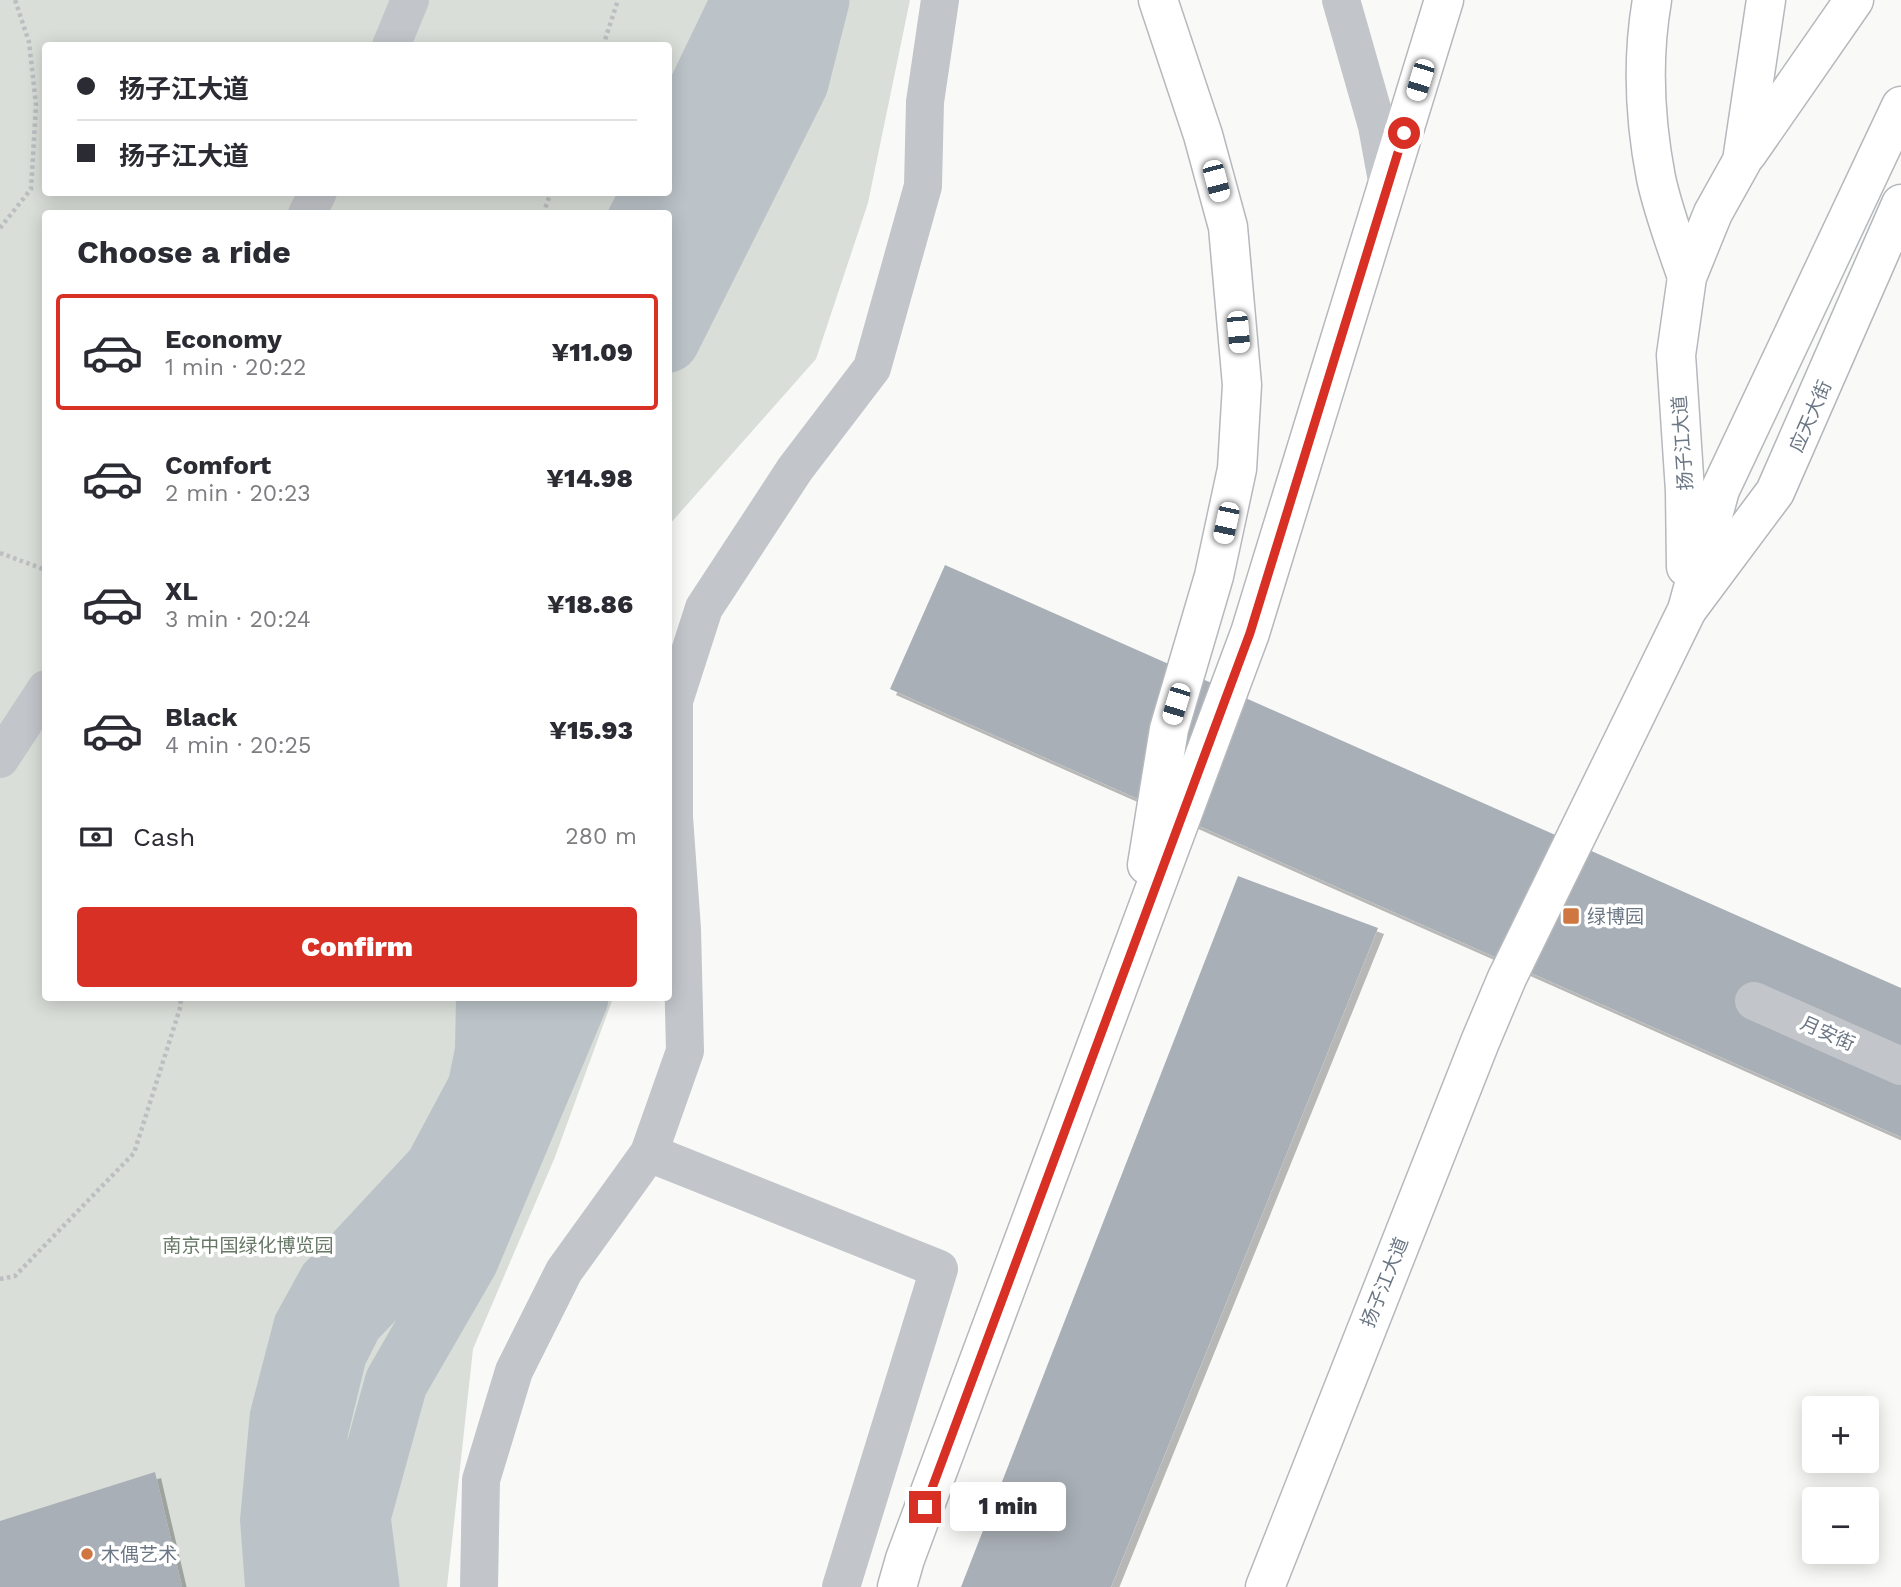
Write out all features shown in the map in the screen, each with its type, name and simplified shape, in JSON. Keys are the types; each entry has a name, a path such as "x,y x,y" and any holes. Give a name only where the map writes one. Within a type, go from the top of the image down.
{"main road":[{"path":"1133,951 1168,729 1214,576 1237,469 1242,384 1228,227 1203,135 1158,0"},
{"path":"897,1587 1250,633 1444,0"},
{"name":"扬子江大道","path":"1653,0 1649,18 1646,98 1656,179 1686,277"},
{"name":"扬子江大道","path":"1265,1587 1507,978 1687,610 1685,491 1676,355 1686,277 1713,213 1741,162 1766,0"},
{"path":"1741,162 1854,0"},
{"path":"1687,610 1720,490 1901,106"},
{"name":"应天大街","path":"1687,610 1775,492 1845,338 1901,204"}],"street":[{"path":"393,42 410,0"},
{"path":"479,1587 481,1479 514,1371 564,1271 649,1153 685,1051 682,929 674,817 674,702 704,608 795,469 872,368 923,186 925,102 940,0"},
{"path":"1341,0 1377,126 1388,186"},
{"path":"0,759 42,695"},
{"name":"月安街","path":"1754,1001 1901,1066"},
{"path":"649,1153 939,1269 841,1587"}],"path":[{"path":"0,228 31,189 36,105 29,42 16,0"},
{"path":"604,42 618,0"},
{"path":"0,553 42,569"},
{"path":"0,1279 15,1276 134,1153 180,1001"}],"green space":[{"name":"南京中国绿化博览园","path":"0,0 910,0 868,203 816,359 672,522 672,210 42,210 42,1001 612,1001 555,1157 473,1349 447,1587 0,1587"}],"shaded area":[{"path":"708,0 823,0 773,96 672,314 672,210 608,210 616,196 672,196 672,75"},
{"path":"456,1001 555,1001 554,1063 539,1122 487,1225 378,1339 365,1365 348,1435 339,1522 343,1587 245,1587 240,1520 250,1412 275,1316 303,1265 410,1150 449,1077 455,1048"}],"building":[{"path":"945,565 1901,988 1901,1137 890,689"},
{"path":"1238,876 1378,928 1111,1587 961,1587"},
{"name":"木偶艺术","path":"155,1472 182,1587 0,1587 0,1521"}],"waterway":[{"path":"672,333 797,83 818,0"},
{"path":"368,1587 359,1517 396,1383 467,1260 576,1001"}],"place":[{"name":"绿博园","path":"1571,916"},
{"name":"木偶艺术","path":"87,1554"}],"route":[{"path":"925,1507 1250,633 1404,133"}]}
